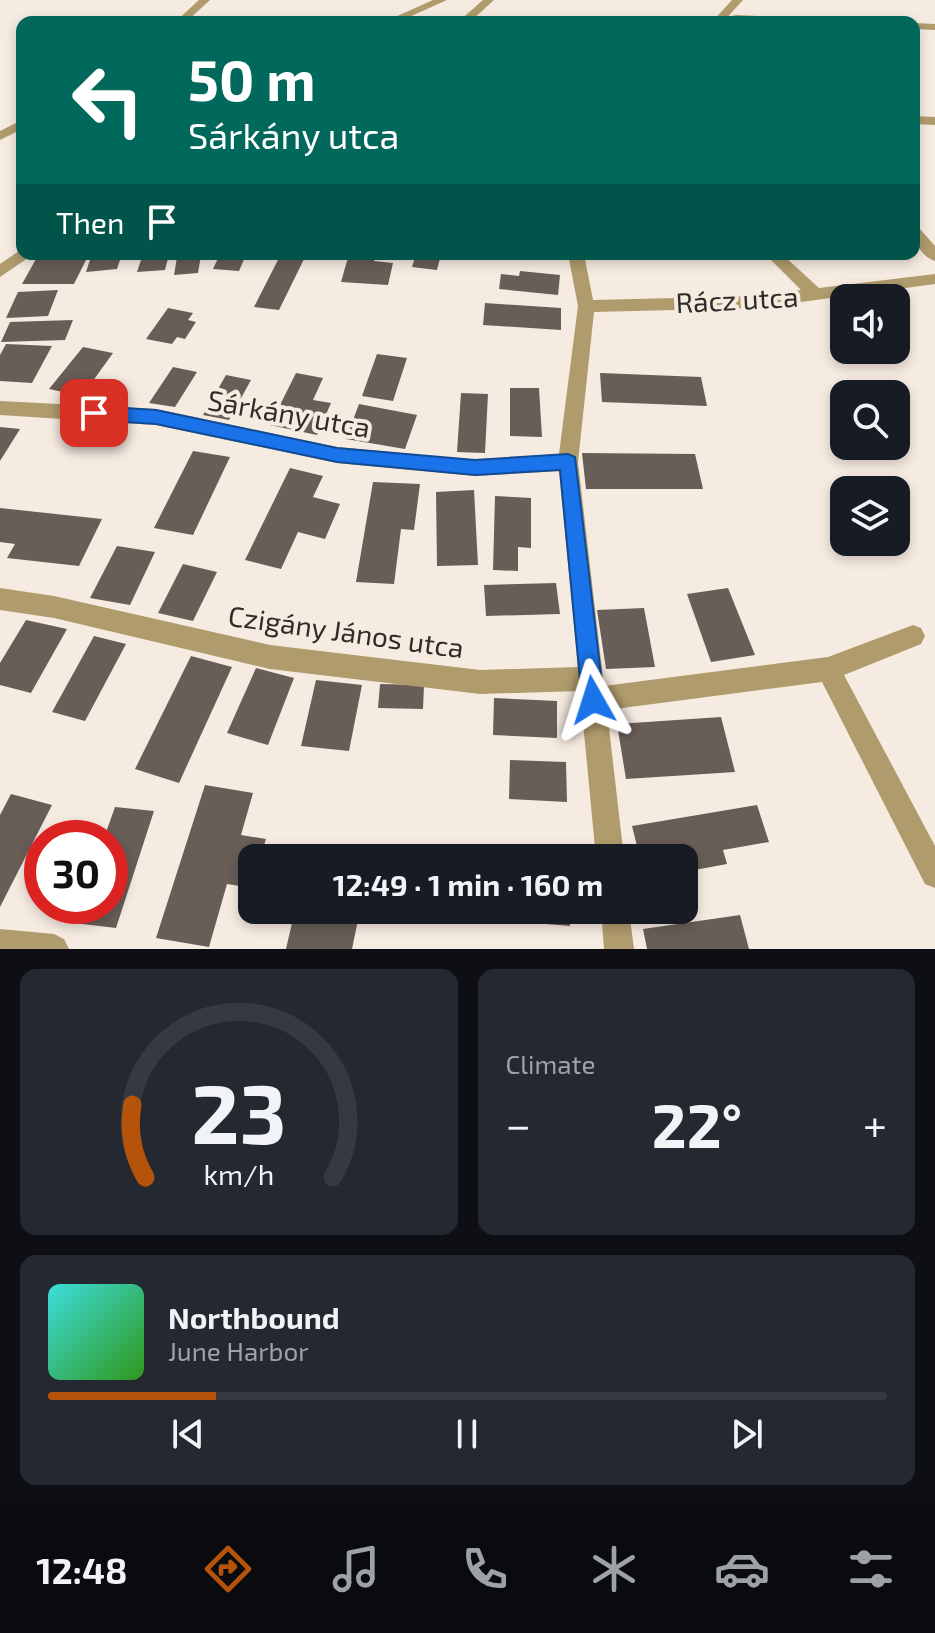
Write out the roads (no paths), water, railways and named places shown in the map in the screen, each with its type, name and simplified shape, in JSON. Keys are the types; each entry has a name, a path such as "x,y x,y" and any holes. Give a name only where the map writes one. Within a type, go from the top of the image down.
{"street":[{"path":"411,16 458,3 489,0"},
{"path":"920,237 934,252"},
{"path":"0,272 16,259"},
{"path":"577,260 586,306 568,462 608,844"},
{"path":"779,260 816,295"},
{"name":"Rácz utca","path":"586,306 756,302 935,279"},
{"name":"Sárkány utca","path":"0,408 156,417 337,455 475,468 568,462"},
{"name":"Czigány János utca","path":"0,599 54,607 270,657 480,682 592,690 828,669 913,636"},
{"path":"828,669 935,874"},
{"path":"616,924 619,949"},
{"path":"0,944 54,949"}]}
